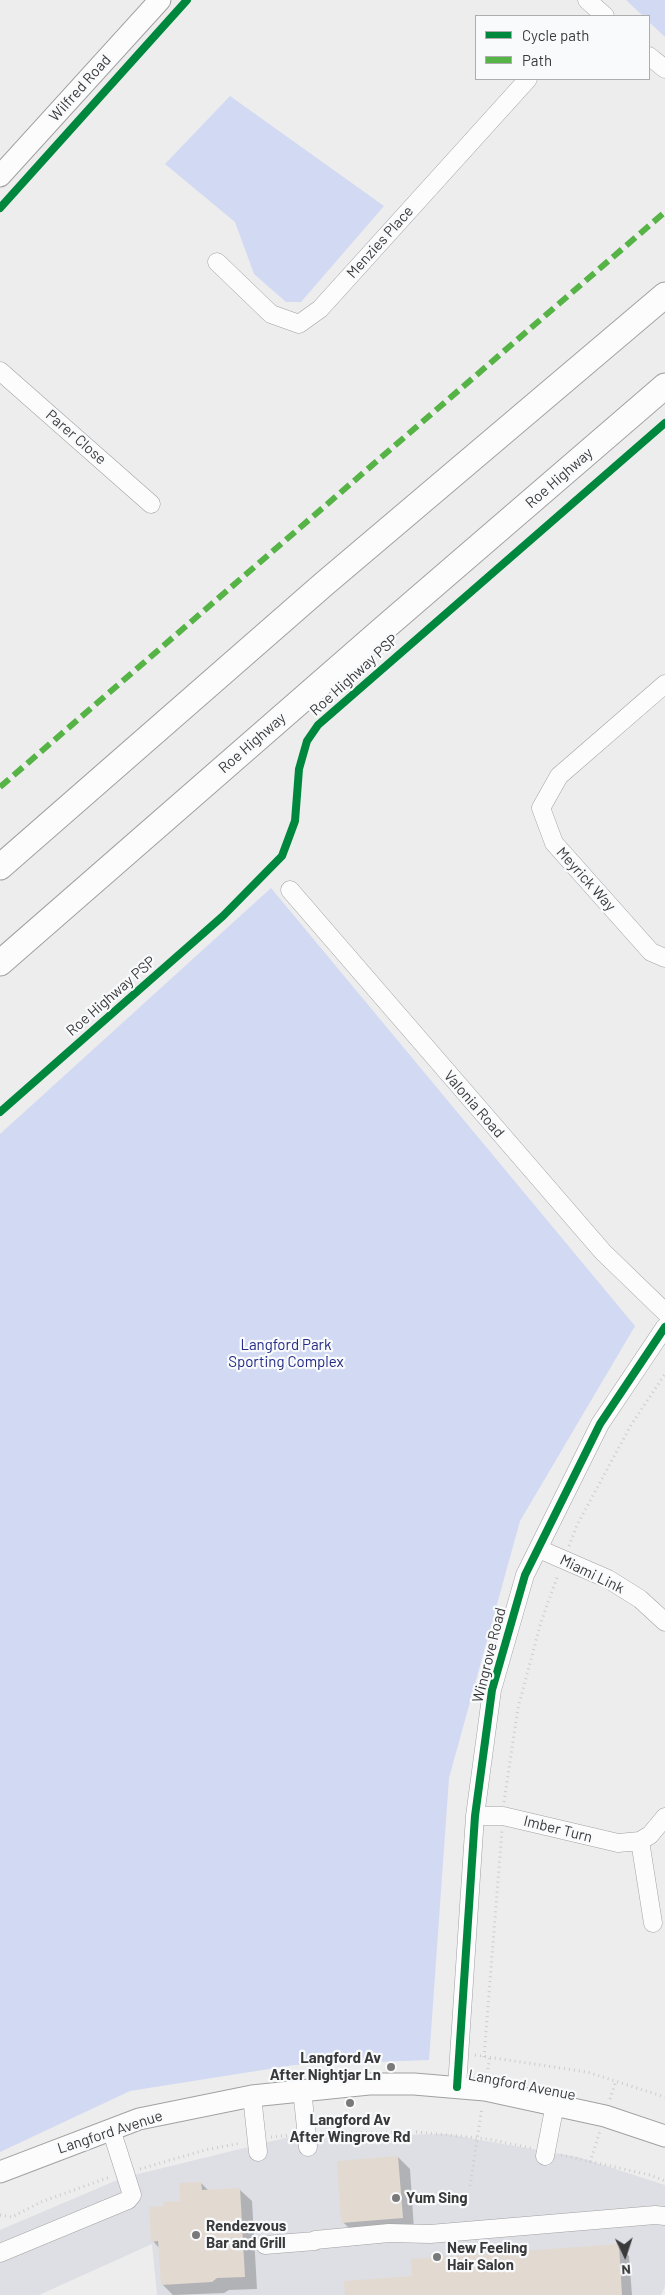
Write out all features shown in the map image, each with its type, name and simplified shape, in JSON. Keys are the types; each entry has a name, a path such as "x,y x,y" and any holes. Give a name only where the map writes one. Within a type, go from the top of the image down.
{"highway":[{"path":"0,867 407,513 665,295"},
{"name":"Roe Highway","path":"0,963 382,629 665,386"}],"main road":[{"name":"Wilfred Road","path":"0,176 160,0"},
{"name":"Langford Avenue","path":"0,2172 111,2129 156,2115 252,2096 302,2089 369,2084 457,2087 485,2090 555,2104 637,2126 665,2136"}],"street":[{"path":"650,57 665,69"},
{"name":"Menzies Place","path":"217,262 271,314 299,324 320,309 527,80"},
{"name":"Parer Close","path":"0,371 151,504"},
{"name":"Meyrick Way","path":"665,684 559,776 541,808 554,843 651,952 665,958"},
{"name":"Valonia Road","path":"290,890 665,1325"},
{"name":"Wingrove Road","path":"457,2087 475,1816 492,1690 525,1575 600,1424 665,1325"},
{"name":"Miami Link","path":"538,1549 608,1579 640,1599 665,1622"},
{"name":"Imber Turn","path":"475,1816 503,1816 618,1843 640,1841"},
{"path":"653,1923 640,1841 650,1835 665,1817"},
{"path":"302,2089 307,2141"},
{"path":"252,2096 258,2146"},
{"path":"545,2154 555,2104"},
{"path":"0,2253 128,2200 132,2195 111,2129"},
{"path":"265,2244 389,2233 430,2234 656,2215 665,2216"}],"path":[{"path":"484,2056 503,1816 518,1708 541,1622 577,1525 631,1425 665,1374"},
{"path":"472,2055 587,2072 665,2097"},
{"path":"470,2186 490,2058"},
{"path":"0,2215 12,2217 41,2202 95,2182 204,2150 417,2132 478,2138 545,2154 650,2175 665,2181"}],"shaded area":[{"path":"446,2134 578,2157 665,2185 665,2286 661,2295 157,2295 152,2244 39,2295 0,2295 0,2230 122,2178 289,2137"}],"green space":[{"path":"626,0 665,0 665,37 650,23 650,15 642,15"},
{"path":"230,96 384,206 301,302 286,302 254,274 235,222 165,164"},
{"name":"Langford Park Sporting Complex","path":"271,888 635,1326 520,1521 449,1778 429,2060 294,2065 130,2091 0,2152 0,1134"}],"building":[{"path":"398,2156 403,2218 341,2223 337,2161"},
{"path":"201,2182 202,2190 240,2188 245,2277 217,2278 212,2282 161,2285 158,2241 151,2242 149,2207 164,2206 163,2202 180,2201 179,2183"},
{"path":"619,2244 622,2295 345,2295 344,2281 412,2276 411,2259"}],"marked path":[{"path":"0,787 665,212"}],"cycle path":[{"path":"0,208 187,0"},
{"name":"Roe Highway PSP","path":"0,1112 223,916 282,856 295,821 299,769 307,741 318,725 665,423"},
{"path":"457,2087 475,1816 492,1690 525,1575 600,1424 665,1327"}],"place":[{"name":"Langford Av After Nightjar Ln","path":"391,2067"},
{"name":"Langford Av After Wingrove Rd","path":"350,2103"},
{"name":"Yum Sing","path":"396,2198"},
{"name":"Rendezvous Bar and Grill","path":"196,2235"},
{"name":"New Feeling Hair Salon","path":"437,2257"}]}
